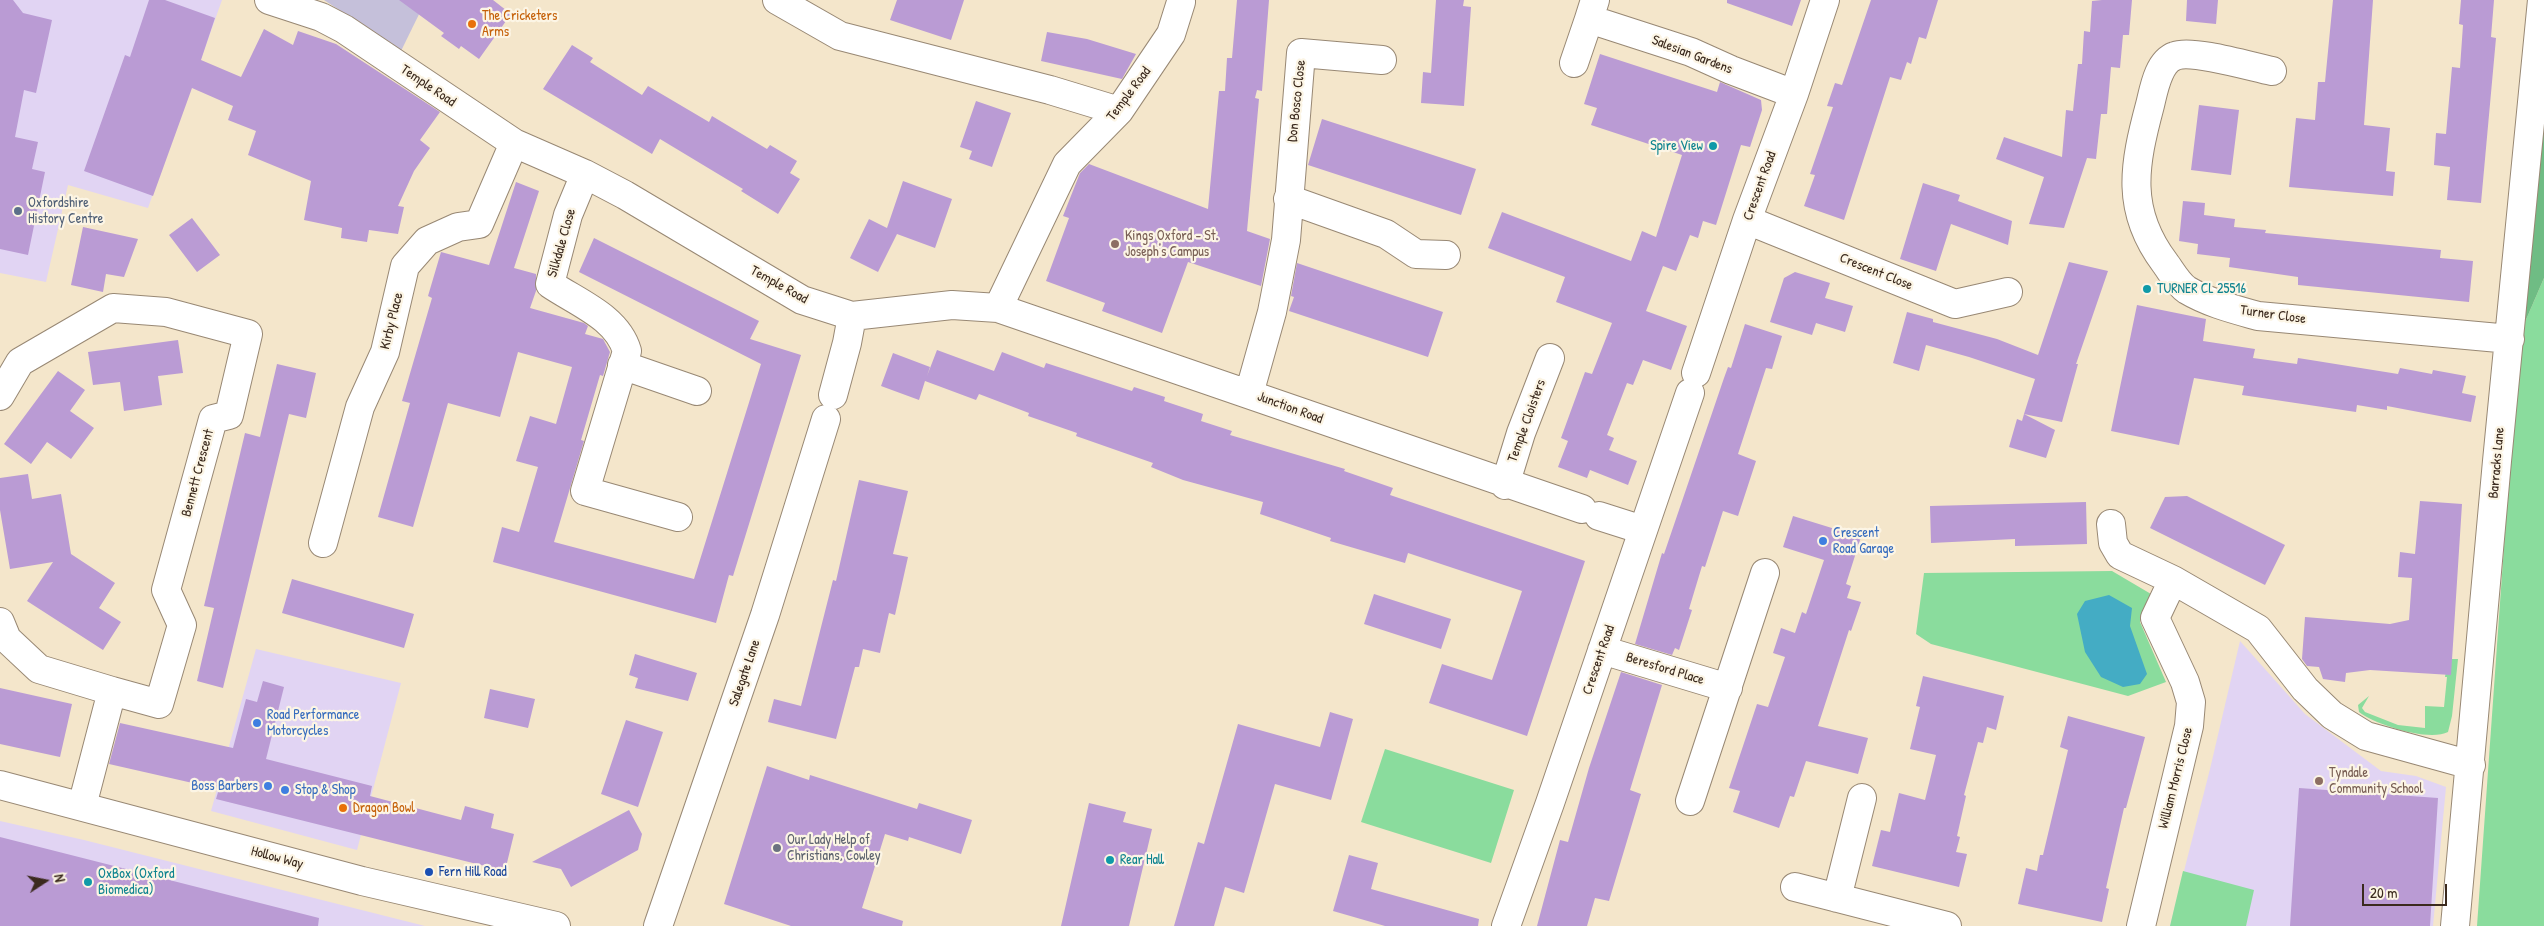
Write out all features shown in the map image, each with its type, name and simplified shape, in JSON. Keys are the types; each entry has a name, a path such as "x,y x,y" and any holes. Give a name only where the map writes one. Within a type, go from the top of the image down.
{"street":[{"path":"777,0 840,36 1050,90 1120,111"},
{"name":"Crescent Road","path":"1506,926 1643,530 1747,220 1794,94 1825,0"},
{"name":"Barracks Lane","path":"2456,926 2542,0"},
{"name":"Temple Road","path":"286,2 344,29 514,143 584,174 625,195 802,300 852,316 952,305 998,308 1067,164 1120,111 1171,34 1181,2"},
{"name":"Salesian Gardens","path":"1574,63 1592,10 1731,70 1794,94"},
{"name":"Don Bosco Close","path":"1249,394 1272,312 1286,240 1301,54 1382,60"},
{"name":"Turner Close","path":"2272,71 2190,54 2174,56 2164,65 2156,82 2143,131 2135,176 2140,217 2154,248 2185,288 2221,306 2258,316 2510,339"},
{"name":"Kirby Place","path":"323,543 360,407 385,352 405,266 427,241 458,227 479,224 514,143"},
{"name":"Silkdale Close","path":"584,174 568,215 550,284 610,323 622,337 627,351 585,491 678,517"},
{"path":"1288,199 1386,234 1416,254 1446,255"},
{"name":"Crescent Close","path":"1747,220 1956,304 2008,292"},
{"name":"Bennett Crescent","path":"0,396 20,362 113,308 166,312 248,334 229,415 213,419 166,590 182,625 159,704 39,669 8,639 0,622"},
{"name":"Junction Road","path":"998,308 1506,485 1643,530"},
{"name":"Salegate Lane","path":"658,926 765,615 829,407 847,343 852,316"},
{"name":"Temple Cloisters","path":"1506,485 1521,433 1550,358"},
{"path":"622,365 697,391"},
{"path":"2111,524 2113,543 2120,554 2174,580 2258,630 2305,689 2332,714 2366,736 2472,765"},
{"path":"1690,801 1765,573"},
{"name":"William Morris Close","path":"2141,926 2189,726 2190,702 2185,682 2156,618 2174,580"},
{"name":"Beresford Place","path":"1602,650 1728,688"},
{"path":"82,806 112,691"},
{"name":"Hollow Way","path":"0,785 362,881 556,926"},
{"path":"1837,898 1862,798"},
{"path":"1795,888 1947,926"}],"shaded area":[{"path":"0,0 222,0 148,208 68,185 46,282 0,273"},
{"path":"324,0 426,0 401,51"},
{"name":"Tyndale Community School","path":"2240,641 2305,714 2381,771 2416,776 2446,787 2433,926 2170,926"},
{"path":"256,649 401,683 357,850 211,811"},
{"name":"OxBox (Oxford Biomedica)","path":"0,821 84,840 425,926 0,926"}],"green space":[{"path":"2544,110 2544,278 2519,336"},
{"path":"2544,278 2544,926 2477,926 2519,336"},
{"path":"2112,571 2151,594 2140,622 2166,682 2128,696 1931,644 1916,634 1924,573"},
{"path":"2448,659 2458,659 2452,716 2448,732 2439,735 2428,735 2403,731 2377,722 2359,712 2358,705 2369,696 2362,708 2365,712 2398,725 2425,728 2425,706 2444,707"},
{"path":"1385,749 1514,790 1491,863 1361,822"},
{"path":"2183,871 2254,890 2246,926 2170,926"}],"water":[{"path":"2109,595 2132,608 2130,626 2147,674 2140,684 2123,687 2101,677 2085,652 2077,614 2085,601"}],"building":[{"path":"0,0 13,0 23,13 52,20 36,93 24,90 15,137 38,142 32,169 45,172 28,255 0,249"},
{"path":"149,0 165,0 215,18 201,60 241,77 264,29 293,45 298,31 336,44 440,112 420,140 430,148 414,171 398,206 404,207 398,234 369,230 367,242 341,238 342,228 304,220 311,181 248,155 256,131 228,120 233,106 192,88 153,196 84,171 125,55 130,57"},
{"name":"The Cricketers Arms","path":"399,0 493,0 511,14 479,59 461,46 459,49 441,36 444,33"},
{"path":"897,0 964,0 951,40 890,20"},
{"path":"1237,0 1269,0 1262,91 1257,90 1255,98 1259,99 1247,231 1270,239 1261,286 1188,262 1162,333 1102,311 1105,303 1046,281 1069,218 1063,216 1080,173 1089,164 1208,209 1219,91 1225,91 1227,58 1232,58"},
{"path":"1436,0 1464,0 1463,6 1471,7 1464,106 1421,103 1423,72 1431,73"},
{"path":"1727,0 1801,0 1792,26 1727,3"},
{"path":"1871,0 1938,0 1926,39 1919,37 1911,64 1907,62 1901,80 1890,77 1844,220 1804,206 1815,175 1810,174 1833,107 1827,106 1835,83 1842,85"},
{"path":"2132,0 2129,35 2123,35 2120,68 2111,67 2107,114 2101,114 2096,159 2087,158 2064,228 2029,224 2044,177 1996,159 2004,137 2062,157 2066,110 2073,111 2078,64 2082,64 2084,31 2090,32 2092,1"},
{"path":"2187,0 2218,0 2216,24 2186,21"},
{"path":"2333,0 2373,0 2364,125 2390,128 2386,171 2395,172 2393,196 2289,187 2296,118 2315,120 2318,82 2325,82"},
{"path":"2461,0 2494,0 2491,37 2496,38 2481,203 2447,200 2450,167 2434,165 2436,133 2446,134 2452,67 2460,68 2463,25 2459,24"},
{"path":"1047,32 1087,39 1136,54 1122,79 1041,61"},
{"path":"572,45 593,58 590,62 642,95 648,86 709,122 712,116 767,149 770,145 797,161 790,173 800,179 778,214 741,191 743,189 660,139 652,154 543,89"},
{"path":"1600,54 1717,92 1720,82 1761,100 1762,110 1750,147 1741,145 1716,225 1703,221 1698,238 1690,235 1676,271 1663,266 1646,311 1687,326 1671,370 1643,360 1633,385 1627,383 1607,435 1614,438 1609,450 1637,461 1628,485 1590,470 1587,478 1558,467 1568,441 1561,438 1585,372 1592,374 1612,323 1556,302 1565,277 1488,248 1502,212 1631,261 1642,231 1656,237 1682,155 1591,125 1597,108 1584,104"},
{"path":"976,101 1011,113 992,167 969,159 972,151 960,147"},
{"path":"2199,105 2239,110 2231,175 2191,170"},
{"path":"1322,119 1476,169 1461,215 1308,165"},
{"path":"903,181 952,199 935,248 897,234 878,272 850,258 869,219 887,228"},
{"path":"516,182 539,191 514,268 536,274 536,291 530,308 584,323 588,326 585,334 603,339 610,352 603,376 600,375 581,440 584,441 554,542 694,579 761,364 579,272 594,238 759,321 750,339 801,355 733,576 729,575 716,623 493,562 502,527 519,532 538,467 516,461 530,416 556,424 572,367 518,352 500,417 448,403 413,527 378,517 410,403 402,401 432,298 428,296 441,252 489,265"},
{"path":"1923,183 1960,195 1958,201 2012,221 2008,245 1951,224 1936,271 1900,259"},
{"path":"2183,201 2205,203 2204,215 2235,219 2234,227 2266,230 2265,233 2441,250 2440,258 2473,261 2469,302 2298,285 2298,277 2229,267 2230,258 2197,254 2198,244 2179,241"},
{"path":"192,218 220,255 197,272 169,235"},
{"path":"83,227 138,239 124,277 106,274 103,292 71,285"},
{"path":"2069,262 2108,271 2076,364 2078,364 2062,422 2024,414 2035,379 1926,345 1919,371 1893,363 1907,312 1933,319 1933,322 1997,339 2038,355"},
{"path":"1297,263 1443,312 1428,357 1289,311 1294,297 1291,296"},
{"path":"1795,272 1830,283 1825,298 1853,306 1845,332 1816,323 1812,335 1770,322 1784,278"},
{"path":"2137,305 2206,319 2203,341 2255,349 2253,358 2297,364 2298,358 2398,374 2400,368 2432,374 2433,370 2466,376 2462,393 2476,396 2471,422 2387,406 2387,410 2357,405 2356,412 2242,395 2244,386 2194,378 2179,445 2111,431"},
{"path":"1745,324 1782,336 1772,369 1766,368 1738,454 1756,461 1738,516 1723,511 1705,567 1702,566 1689,609 1692,610 1679,650 1675,648 1672,655 1635,644 1662,553 1664,554 1724,378 1728,367 1731,368"},
{"path":"178,340 183,373 158,376 162,405 124,411 120,382 93,385 88,352"},
{"path":"937,350 994,371 1002,352 1044,368 1046,363 1132,391 1134,387 1165,397 1164,401 1203,414 1201,421 1232,431 1230,435 1345,469 1344,471 1393,488 1390,495 1585,561 1527,736 1429,703 1442,664 1492,680 1522,591 1408,553 1405,563 1330,541 1331,538 1260,514 1263,502 1183,480 1151,467 1153,463 1076,436 1077,433 1028,416 1029,413 979,394 976,400 925,381 919,400 881,386 893,353 930,367 927,376"},
{"path":"277,364 316,373 306,418 289,414 223,688 197,681 214,608 204,606 245,433 260,437"},
{"path":"58,371 85,390 70,411 94,428 71,459 47,442 31,464 4,444"},
{"path":"2024,414 2055,430 2046,458 2009,447 2017,419 2022,421"},
{"path":"28,474 32,499 61,494 71,554 115,583 99,608 121,622 103,650 27,601 53,562 10,569 0,510 0,478"},
{"path":"859,480 908,491 893,554 908,557 895,615 889,613 880,653 863,649 859,667 855,667 836,739 768,722 774,699 801,706 833,580 836,581"},
{"path":"2187,496 2285,545 2265,585 2150,528 2165,497"},
{"path":"2420,501 2462,504 2451,675 2370,670 2346,673 2345,682 2323,679 2319,667 2307,666 2302,659 2305,617 2390,624 2409,620 2412,578 2398,577 2400,552 2415,554"},
{"path":"2086,502 2087,544 2015,546 2015,539 1931,543 1930,506"},
{"path":"1793,516 1861,537 1846,584 1851,586 1847,598 1861,602 1851,631 1849,630 1818,726 1868,738 1858,774 1806,761 1794,797 1790,796 1779,828 1733,812 1740,791 1729,788 1757,704 1768,707 1785,657 1773,653 1781,628 1795,633 1802,612 1806,614 1824,560 1783,547"},
{"path":"292,579 414,614 404,648 282,613"},
{"path":"1374,594 1451,619 1441,649 1364,624"},
{"path":"635,654 697,673 688,701 635,688 638,678 629,675"},
{"path":"1621,672 1662,685 1630,790 1641,794 1609,901 1595,898 1587,926 1537,926 1560,840 1568,842 1589,768"},
{"path":"1923,676 2004,696 1996,730 1987,727 1983,743 1978,742 1964,795 1966,796 1957,836 1960,837 1956,852 1967,854 1959,887 1872,866 1881,830 1890,832 1899,793 1925,800 1936,755 1910,749 1920,707 1916,706"},
{"path":"263,681 284,687 266,759 372,786 370,796 461,820 465,806 494,814 491,828 514,834 505,871 216,799 219,789 109,764 120,723 233,748 246,699 257,702"},
{"path":"0,688 72,704 60,757 0,744"},
{"path":"490,689 535,699 528,728 484,718"},
{"path":"1330,712 1353,719 1331,800 1275,784 1244,893 1225,887 1214,926 1174,926 1198,842 1204,844 1238,724 1320,747"},
{"path":"2068,716 2145,737 2126,808 2124,808 2106,888 2109,889 2102,922 2018,904 2026,868 2037,871 2040,855 2043,855 2068,750 2060,747"},
{"path":"626,720 663,732 638,807 601,794"},
{"path":"767,766 809,780 810,775 917,809 919,803 972,820 961,854 909,837 908,841 885,834 862,908 903,921 902,926 791,926 724,904"},
{"path":"2299,788 2438,798 2430,926 2290,926"},
{"name":"Rear Hall","path":"1089,803 1126,812 1123,822 1152,829 1129,926 1061,926"},
{"path":"629,810 642,834 638,850 571,887 561,869 532,862"},
{"name":"OxBox (Oxford Biomedica)","path":"0,837 319,918 318,926 0,926"},
{"path":"1349,855 1378,863 1371,889 1479,919 1478,926 1385,926 1333,911"}],"place":[{"name":"The Cricketers Arms","path":"472,24"},
{"name":"Spire View","path":"1713,146"},
{"name":"Oxfordshire History Centre","path":"18,211"},
{"name":"Kings Oxford - St. Joseph's Campus","path":"1115,244"},
{"name":"TURNER CL 25516","path":"2147,289"},
{"name":"Crescent Road Garage","path":"1823,541"},
{"name":"Road Performance Motorcycles","path":"257,723"},
{"name":"Tyndale Community School","path":"2319,781"},
{"name":"Boss Barbers","path":"268,786"},
{"name":"Stop & Shop","path":"285,790"},
{"name":"Dragon Bowl","path":"343,808"},
{"name":"Our Lady Help of Christians, Cowley","path":"777,848"},
{"name":"Rear Hall","path":"1110,860"},
{"name":"Fern Hill Road","path":"429,872"},
{"name":"OxBox (Oxford Biomedica)","path":"88,882"}]}
